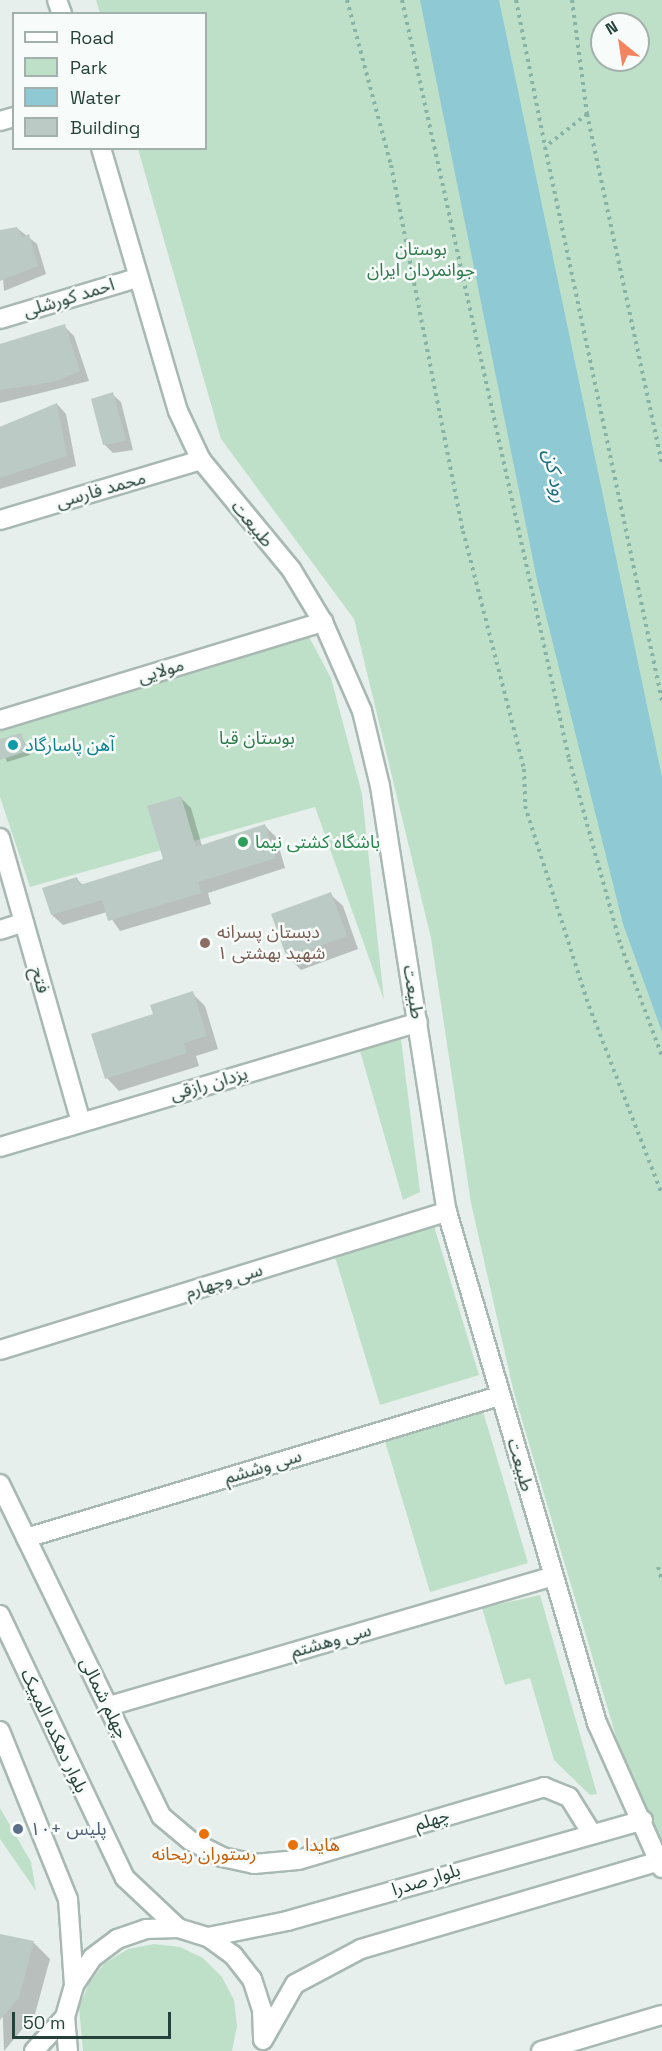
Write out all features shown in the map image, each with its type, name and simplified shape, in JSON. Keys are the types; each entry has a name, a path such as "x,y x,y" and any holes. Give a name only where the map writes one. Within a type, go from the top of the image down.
{"street":[{"name":"طبیعت","path":"103,150 137,278 178,411 201,460 291,569 323,622 362,711 378,775 447,1212 597,1723 661,1864"},
{"name":"احمد کورشلی","path":"0,319 137,278"},
{"name":"محمد فارسی","path":"0,520 201,460"},
{"name":"مولایی","path":"0,720 323,622"},
{"name":"فتح","path":"0,838 81,1122"},
{"path":"0,930 24,922"},
{"name":"یزدان رازقی","path":"0,1146 418,1022"},
{"name":"سی وچهارم","path":"0,1350 447,1212"},
{"name":"سی وششم","path":"26,1538 500,1395"},
{"name":"چهلم شمالی","path":"0,1484 161,1816 191,1841 222,1857 254,1864"},
{"name":"سی وهشتم","path":"109,1706 553,1576"},
{"name":"بلوار دهکده المپیک","path":"0,1615 125,1878 178,1928"},
{"path":"0,1731 68,1899 74,1984 65,2016 68,2051"},
{"name":"چهلم","path":"254,1864 298,1860 544,1787 568,1797 590,1831"},
{"name":"بلوار صدرا","path":"208,1937 287,1921 590,1831 643,1820"},
{"path":"261,2045 295,1984 361,1948 661,1864"},
{"path":"74,1984 92,1959 117,1939 146,1929 178,1928 208,1937 233,1955 252,1979 262,2008 261,2045"},
{"path":"541,2051 662,2015"},
{"path":"34,2051 65,2016"}],"path":[{"path":"347,0 391,165 427,368 524,769 525,806 589,1006 662,1194"},
{"path":"402,0 569,759 621,945 662,1056"},
{"path":"516,0 544,147 662,701"},
{"path":"572,0 587,114 662,464"},
{"path":"544,147 587,114"},
{"path":"658,1567 662,1580"}],"green space":[{"name":"بوستان جوانمردان ایران","path":"96,0 662,0 662,1862 626,1770 514,1393 471,1203 431,938 354,619 221,439 138,150 207,150 207,12 100,12"},
{"name":"بوستان قبا","path":"309,637 331,678 362,794 384,1000 315,807 30,887 0,797 0,731"},
{"path":"401,1039 420,1192 403,1200 360,1051"},
{"path":"434,1226 479,1375 380,1405 335,1257"},
{"path":"482,1408 528,1563 430,1592 384,1438"},
{"path":"540,1595 597,1794 590,1795 554,1760 530,1678 505,1685 482,1608"},
{"path":"0,1808 31,1862 36,1891 0,1839"},
{"path":"154,1944 180,1947 203,1958 222,1977 234,2000 237,2026 232,2051 83,2051 79,2007 89,1983 105,1963 128,1949"}],"water":[{"name":"رود کن","path":"420,0 499,0 662,777 662,1032 623,924 537,580"}],"building":[{"path":"17,227 22,237 29,234 38,266 0,281 0,230"},
{"path":"65,324 80,371 54,382 0,390 0,344"},
{"path":"113,392 126,441 103,445 91,399"},
{"path":"57,403 67,456 0,478 0,427"},
{"name":"آهن پاسارگاد","path":"21,733 27,751 0,760 0,739"},
{"path":"181,796 196,847 265,824 276,858 198,882 201,893 108,921 102,900 51,915 42,888 77,877 80,885 163,859 147,806"},
{"path":"331,892 347,936 287,958 271,914"},
{"path":"193,991 207,1036 184,1043 187,1053 105,1079 91,1034 153,1014 150,1005"},
{"path":"0,1934 34,1941 19,1998 0,2020"}],"place":[{"name":"آهن پاسارگاد","path":"13,745"},
{"name":"باشگاه کشتی نیما","path":"243,842"},
{"name":"دبستان پسرانه شهید بهشتی ۱","path":"205,943"},
{"name":"پلیس +۱۰","path":"18,1829"},
{"name":"رستوران ریحانه","path":"204,1834"},
{"name":"هایدا","path":"293,1845"}]}
